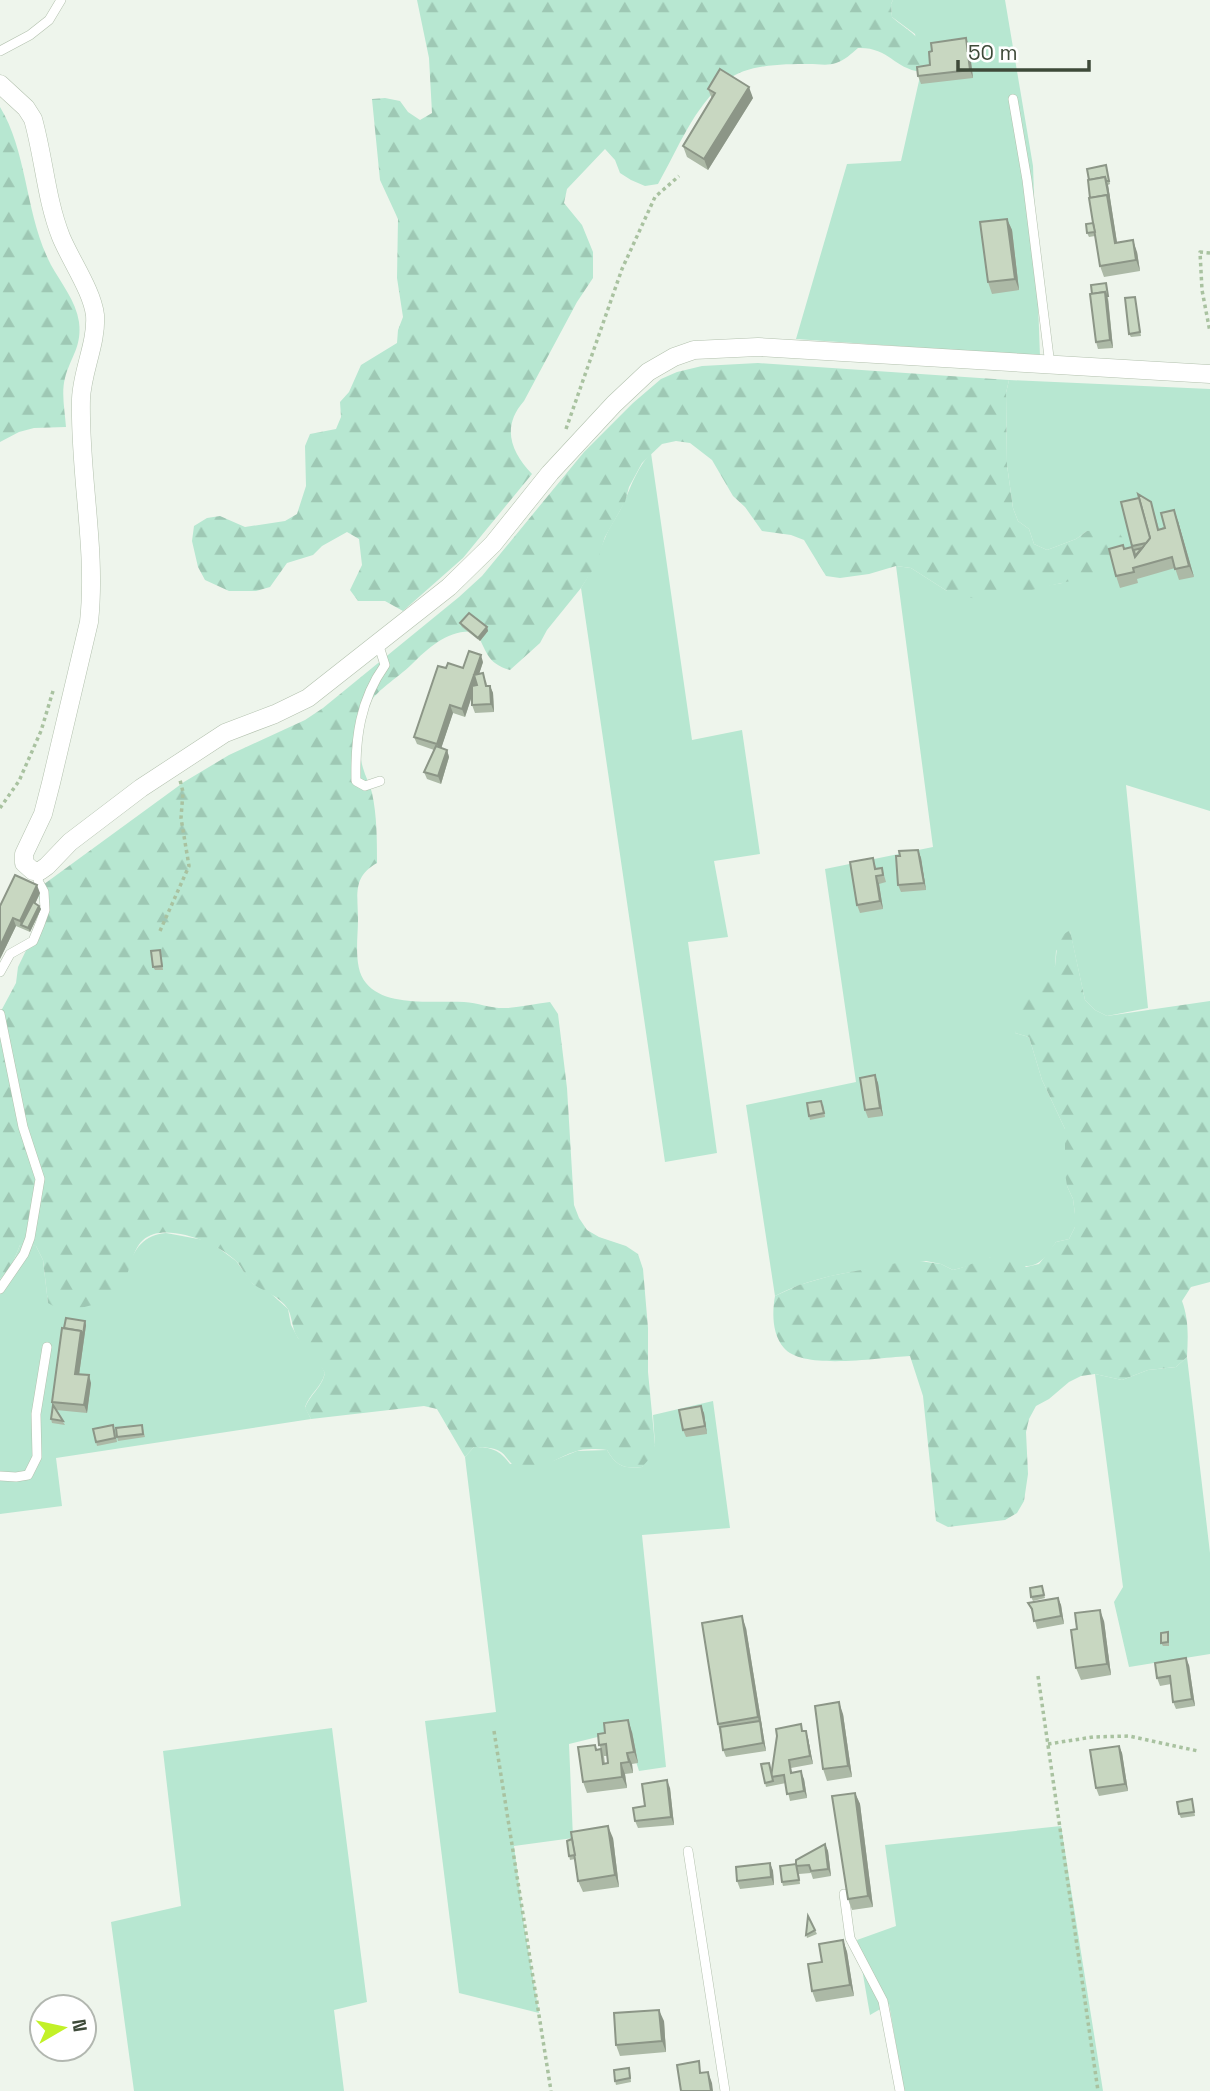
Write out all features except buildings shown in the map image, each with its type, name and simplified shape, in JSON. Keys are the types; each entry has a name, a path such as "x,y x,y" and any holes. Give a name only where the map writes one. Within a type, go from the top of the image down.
{"street":[{"path":"0,84 26,108 33,119 51,206 62,239 95,313 81,401 92,593 89,622 43,814 24,854 24,863 33,872 40,871 87,828 177,764 225,733 275,715 308,698 378,643 470,568 493,544 550,473 614,404 648,372 674,358 694,350 758,347 1210,374"}],"lane":[{"path":"0,51 30,35 49,20 61,0"},
{"path":"1013,99 1027,180 1051,365"},
{"path":"378,643 385,665 374,681 360,717 356,781 365,786 380,781"},
{"path":"0,972 10,954 33,941 40,924 45,910 44,892 38,881 40,871"},
{"path":"0,1014 23,1127 40,1179 30,1238 24,1254 0,1289"},
{"path":"0,1476 28,1475 37,1457 36,1414 47,1347"},
{"path":"688,1851 725,2091"},
{"path":"844,1894 850,1938 883,2001 900,2091"}],"path":[{"path":"564,435 622,269 655,197 679,176"},
{"path":"1210,253 1200,252 1202,290 1210,332"},
{"path":"0,808 19,781 41,731 54,688"},
{"path":"160,931 190,866 181,818 183,792 177,764"},
{"path":"1038,1676 1098,2091"},
{"path":"494,1731 551,2091"},
{"path":"1048,1744 1093,1737 1129,1736 1198,1751"}],"green space":[{"path":"417,0 893,0 892,17 919,40 923,46 924,61 921,72 877,51 858,48 845,59 833,64 766,66 735,75 715,91 696,115 658,184 645,186 620,173 615,160 605,149 567,189 564,203 582,225 593,252 593,278 577,302 513,420 511,430 514,448 532,474 463,558 403,611 385,601 358,601 350,590 362,565 359,539 347,532 322,546 313,555 287,563 270,587 256,591 229,591 205,580 198,567 192,541 194,526 207,518 220,516 245,527 285,521 297,514 306,486 305,446 310,434 336,429 341,417 340,402 349,392 361,365 397,343 403,317 397,278 398,219 380,180 372,99 400,101 408,112 420,120 432,113 429,58"},
{"path":"893,0 1005,0 1033,166 1040,356 796,339 847,164 901,161 921,72 915,34 892,17"},
{"path":"0,107 16,144 42,246 75,307 80,331 64,384 66,427 34,428 0,442"},
{"path":"758,363 1009,380 1006,393 1007,465 1013,508 1018,521 1029,529 1034,544 1047,550 1076,539 1087,531 1117,529 1125,542 1127,556 1118,567 1104,573 990,600 962,597 947,591 911,568 896,566 869,574 840,578 826,576 804,540 791,535 762,531 745,507 733,496 712,460 690,443 676,441 662,444 642,463 629,487 625,502 605,537 596,565 540,643 510,670 492,660 476,632 457,633 426,651 381,690 366,709 361,730 360,754 374,801 377,863 363,874 358,887 357,953 362,977 375,991 398,999 464,1002 501,1008 550,1002 558,1014 567,1088 574,1205 587,1230 626,1246 638,1254 643,1269 655,1445 651,1457 642,1467 630,1467 617,1463 607,1450 586,1449 548,1464 522,1469 512,1464 501,1452 491,1448 474,1447 465,1457 437,1409 424,1406 311,1419 305,1408 325,1373 296,1335 285,1304 253,1284 237,1262 221,1249 187,1235 164,1232 147,1237 137,1248 127,1275 119,1287 103,1300 85,1307 62,1308 48,1303 43,1260 36,1246 20,1245 9,1272 0,1279 0,1019 1,1011 16,983 18,967 33,936 42,906 36,890 184,782 229,755 305,720 323,708 459,597 482,576 584,452 661,379 702,366"},
{"path":"1009,380 1210,389 1210,811 1126,785 1148,1008 1107,1016 1095,1010 1085,1000 1070,931 1056,951 1055,966 1015,1033 1029,1037 1042,1080 1065,1129 1067,1186 1073,1199 1075,1214 1075,1227 1069,1239 1056,1242 1042,1260 1028,1266 991,1257 980,1263 953,1270 926,1261 829,1276 775,1296 746,1105 856,1082 825,869 933,847 896,566 911,568 947,591 1034,588 1062,583 1087,531 1076,539 1047,550 1034,544 1029,529 1018,521 1013,508 1007,465 1006,393"},
{"path":"651,453 692,740 742,730 760,854 714,861 728,937 688,942 717,1153 665,1162 581,588 636,475"},
{"path":"1070,930 1085,1000 1095,1010 1107,1016 1210,1001 1210,1282 1191,1287 1182,1301 1187,1322 1187,1357 1176,1367 1148,1370 1122,1380 1095,1374 1081,1376 1069,1382 1036,1406 1029,1419 1026,1432 1028,1474 1024,1501 1017,1513 1005,1520 948,1527 936,1521 923,1396 910,1356 825,1361 794,1355 784,1348 775,1330 775,1296 799,1285 830,1276 912,1260 941,1264 953,1270 1000,1255 1009,1256 1026,1267 1039,1264 1056,1242 1069,1239 1075,1227 1075,1214 1065,1173 1065,1129 1042,1080 1029,1037 1015,1033 1031,979 1055,966 1058,938"},
{"path":"158,1234 209,1241 236,1261 253,1284 268,1291 288,1309 291,1325 298,1338 318,1360 325,1373 305,1407 311,1419 56,1458 62,1506 0,1514 0,1279 9,1272 20,1245 36,1246 43,1260 48,1303 128,1269 141,1244"},
{"path":"1187,1357 1210,1553 1210,1654 1129,1667 1114,1602 1123,1587 1095,1374 1122,1380 1148,1370 1176,1367"},
{"path":"713,1401 730,1528 642,1535 666,1767 639,1771 626,1730 569,1744 573,1838 514,1846 539,2013 459,1993 425,1721 496,1712 465,1457 474,1447 495,1450 510,1464 550,1462 577,1451 607,1450 621,1465 642,1467 655,1445 653,1415"},
{"path":"332,1728 367,2002 334,2010 344,2091 134,2091 111,1922 181,1906 163,1751"},
{"path":"1061,1826 1103,2091 904,2091 889,2004 870,2015 857,1940 896,1926 885,1845"}]}
